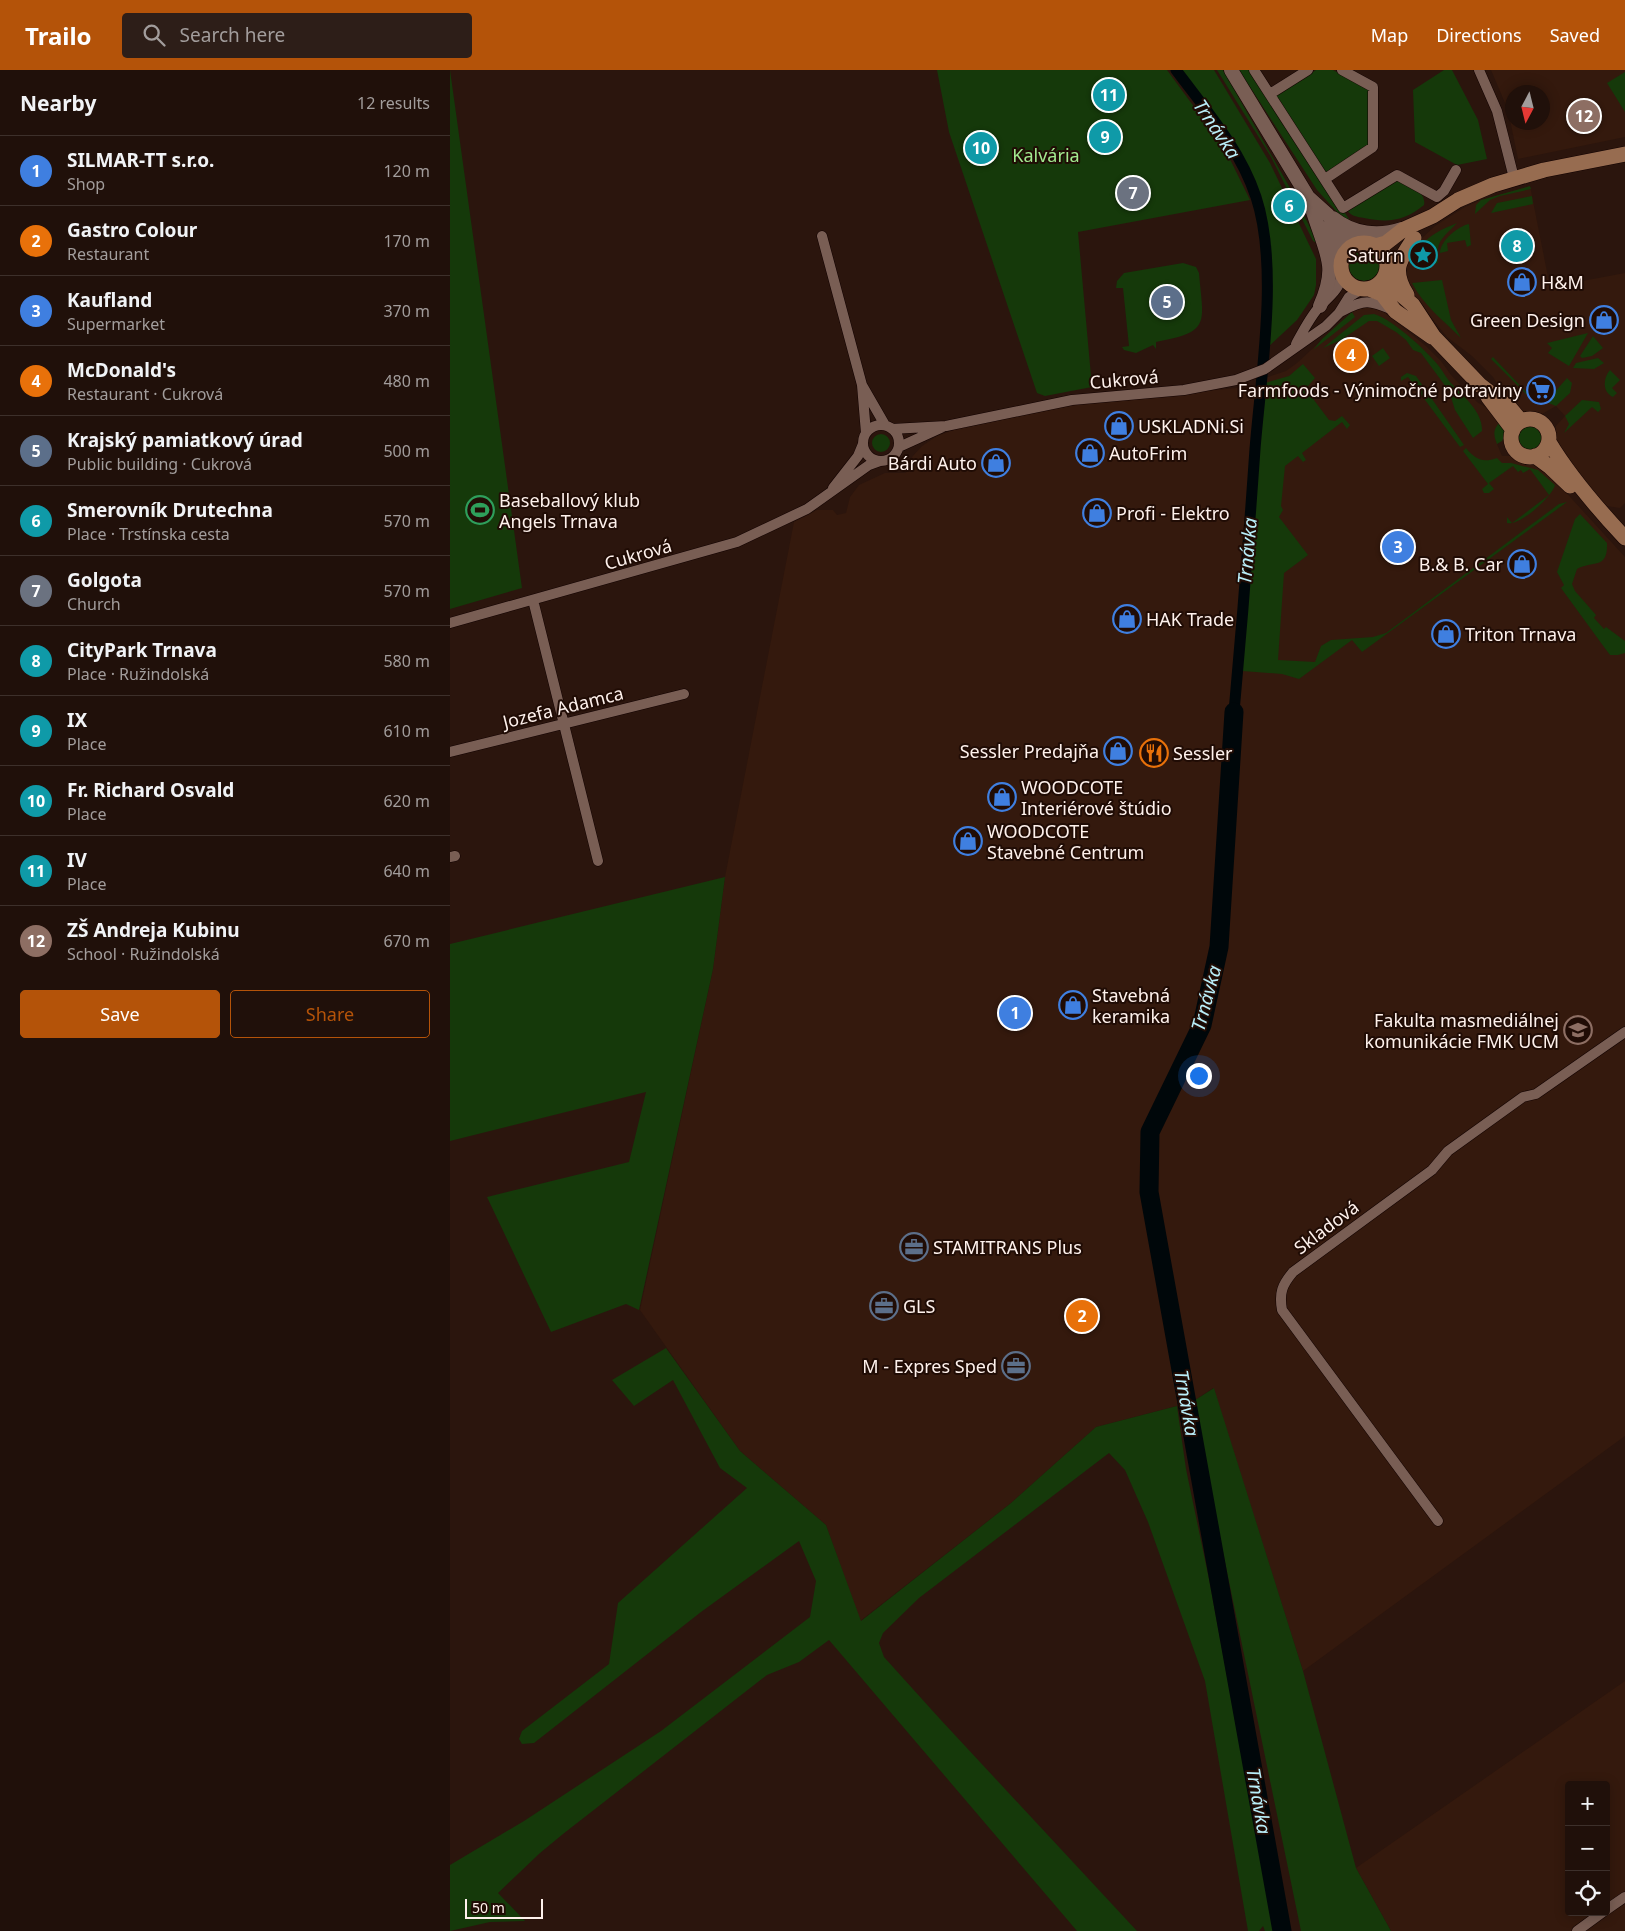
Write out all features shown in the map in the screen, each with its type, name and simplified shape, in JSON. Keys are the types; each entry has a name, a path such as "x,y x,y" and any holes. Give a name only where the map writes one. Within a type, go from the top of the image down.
{"main road":[{"path":"1434,337 1395,311 1382,294 1351,286 1342,267 1351,248 1409,233 1468,195 1514,178 1625,154"},
{"path":"1365,289 1379,284 1396,251 1409,233"},
{"path":"1409,233 1398,269 1399,280 1412,304 1434,337 1517,425"},
{"path":"1368,245 1383,254 1391,286 1412,304"},
{"path":"1549,442 1544,451 1535,456 1526,457 1516,450 1511,439 1517,425 1531,418 1541,422 1548,431 1549,442 1559,459 1596,507 1625,538"},
{"path":"1535,456 1550,467 1584,499 1596,507"}],"street":[{"path":"1231,70 1308,196 1330,261 1328,288 1320,306"},
{"path":"1254,70 1343,208 1397,175 1437,197 1444,191 1456,170"},
{"path":"1270,94 1308,70"},
{"path":"1325,179 1373,147 1373,87 1342,70"},
{"path":"1479,70 1497,111 1514,178"},
{"path":"1308,196 1344,226 1365,232 1382,234 1409,233"},
{"path":"1328,214 1344,237 1368,245"},
{"path":"1317,224 1337,248 1342,267"},
{"path":"822,236 862,385 866,433 863,444 870,457 880,461 891,458 899,446 897,434 889,427 862,385"},
{"name":"Cukrová","path":"1296,345 1304,328 1320,306 1334,295 1342,267"},
{"name":"Cukrová","path":"889,427 946,426 1072,400 1184,390 1244,377 1275,362 1296,345 1326,326 1339,313 1350,297 1365,289"},
{"name":"Cukrová","path":"1339,313 1356,303 1366,301 1378,303 1395,311"},
{"name":"Cukrová","path":"899,446 946,426"},
{"path":"866,433 872,427 889,427"},
{"name":"Cukrová","path":"828,495 858,456 863,444"},
{"name":"Cukrová","path":"450,623 737,542 790,518 828,495 869,465 880,461"},
{"path":"533,600 598,861"},
{"name":"Jozefa Adamca","path":"450,752 684,694"},
{"name":"Skladová","path":"1438,1521 1282,1310 1280,1296 1284,1283 1293,1272 1432,1170 1448,1151 1523,1097 1536,1094 1625,1032"},
{"path":"1610,1907 1625,1897"},
{"path":"1577,1931 1598,1916"}],"shaded area":[{"path":"1491,70 1625,70 1625,137 1518,159 1512,130 1550,130 1550,85 1505,85 1505,103"},
{"path":"1530,186 1550,287 1625,273 1625,503 1620,508 1607,506 1588,490 1556,439 1556,426 1565,416 1556,406 1542,414 1523,412 1503,394 1493,377 1472,356 1447,337 1406,286 1402,273 1420,240 1435,226 1465,207 1481,200"},
{"path":"1369,305 1381,310 1426,346 1477,402 1495,413 1505,437 1497,444 1502,456 1513,456 1524,462 1540,464 1625,557 1625,1436 1303,1671 1213,1388 1192,1402 1096,1427 1011,1503 860,1621 826,1525 740,1451 640,1310 713,969 725,877 794,522 817,510 833,510 837,515 846,513 850,497 859,485 885,473 905,473 913,468 912,457 922,446 937,436 965,426 1077,404 1256,386 1235,671 1242,672 1265,378 1286,371 1352,312"},
{"path":"1625,1681 1625,1931 1391,1931 1356,1868"}],"green space":[{"path":"450,70 522,588 450,609"},
{"name":"Kalvária","path":"937,70 1167,70 1225,149 1250,200 1078,232 1092,387 1045,396 1037,393 949,132"},
{"path":"1178,70 1214,70 1270,163 1316,259 1314,295 1297,320 1268,347 1271,272 1266,226 1261,202 1242,160 1229,138"},
{"path":"1217,70 1223,70 1294,195 1318,244 1313,241 1271,157"},
{"path":"1239,70 1251,70 1349,219 1346,222 1317,190"},
{"path":"1316,70 1333,70 1370,90 1370,145 1328,173 1325,173 1276,95"},
{"path":"1444,70 1452,70 1478,120 1487,159 1457,165 1415,142 1413,90"},
{"path":"1625,72 1625,112 1607,83"},
{"path":"1397,180 1419,192 1424,200 1424,205 1403,217 1389,220 1357,217 1350,214 1347,210"},
{"path":"1530,186 1531,189 1490,200 1475,214 1476,205 1481,200"},
{"path":"1532,196 1533,204 1491,213 1497,203"},
{"path":"1457,223 1441,240 1437,256 1438,263 1422,267 1414,258 1421,245 1437,232"},
{"path":"1469,224 1471,245 1467,247 1465,240 1447,243 1448,251 1440,253 1443,244 1450,235"},
{"path":"1364,251 1375,255 1379,266 1375,277 1364,281 1353,277 1349,266 1353,255"},
{"path":"1183,263 1196,267 1199,273 1202,303 1200,322 1195,329 1187,334 1156,342 1156,349 1153,345 1136,353 1124,350 1122,347 1129,346 1123,288 1116,288 1117,281 1124,273"},
{"path":"1442,280 1451,320 1461,338 1428,306 1412,283"},
{"path":"1352,312 1355,317 1313,350 1322,339"},
{"path":"1374,314 1399,328 1433,359 1450,382 1476,411 1482,431 1473,438 1455,410 1449,391 1421,353 1413,350 1406,340 1396,332 1377,321 1369,321 1341,340 1323,348 1364,315"},
{"path":"1588,333 1569,366 1548,353 1552,348 1547,343"},
{"path":"1593,336 1603,348 1592,356 1582,358 1580,356"},
{"path":"1383,348 1390,358 1379,366 1372,356"},
{"path":"1493,357 1529,395 1535,391 1542,398 1541,402 1530,398 1491,359"},
{"path":"1598,358 1604,363 1594,369 1573,368 1576,363"},
{"path":"1303,364 1315,378 1308,386 1308,392 1329,420 1335,421 1342,416 1350,425 1347,429 1342,422 1302,453 1306,460 1303,462 1298,456 1285,466 1281,506 1283,510 1279,517 1308,555 1284,573 1278,660 1315,662 1321,646 1331,640 1373,637 1386,633 1559,504 1567,502 1362,652 1352,640 1299,679 1282,674 1242,671 1265,383 1289,376"},
{"path":"1610,370 1620,380 1612,388 1617,393 1613,397 1609,395 1605,388 1606,377"},
{"path":"1407,373 1416,376 1464,445 1460,447 1408,377 1401,381 1401,377"},
{"path":"1567,378 1572,383 1570,393 1556,406 1546,402"},
{"path":"1582,400 1599,402 1601,409 1598,412 1592,407 1564,433 1569,424 1565,416"},
{"path":"1501,421 1506,433 1502,441 1497,444 1494,432"},
{"path":"1531,426 1540,429 1543,438 1540,447 1531,450 1522,447 1519,438 1522,429"},
{"path":"881,434 887,437 890,443 887,449 881,452 875,449 872,443 875,437"},
{"path":"1466,448 1480,459 1497,458 1502,463 1511,463 1538,470 1555,485 1549,495 1530,469 1523,473 1521,470 1518,472 1513,466 1489,483 1494,489 1489,493 1484,493 1482,489 1488,484 1463,451"},
{"path":"1549,495 1535,510 1512,523"},
{"path":"1580,514 1607,543 1607,552 1602,561 1577,569 1572,584 1575,591 1596,615 1594,618 1604,629 1606,627 1625,641 1625,653 1610,655 1561,588 1564,585 1557,572 1575,519"},
{"path":"725,877 713,969 639,1310 626,1304 551,1332 487,1197 629,1162 646,1092 450,1141 450,944"},
{"path":"666,1348 740,1451 826,1525 861,1621 1011,1503 1096,1427 1177,1406 1186,1469 1209,1579 1274,1931 1265,1931 1263,1926 1259,1931 1248,1931 1205,1681 1148,1522 1125,1470 1109,1453 919,1598 883,1633 879,1643 884,1657 1137,1931 1077,1931 829,1640 799,1662 767,1675 540,1853 498,1893 525,1921 490,1922 450,1931 450,1865 524,1821 661,1731 810,1617 816,1581 799,1541 701,1612 534,1743 522,1744 519,1739 522,1731 609,1664 618,1603 747,1488 720,1468 673,1380 634,1406 612,1380"},
{"path":"1214,1388 1303,1671 1356,1868 1391,1931 1301,1931 1192,1402"}],"waterway":[{"name":"Trnávka","path":"1176,70 1232,146 1249,179 1263,225 1266,255 1267,288 1264,355 1234,712"},
{"name":"Trnávka","path":"1234,712 1219,947 1202,1025 1150,1132 1149,1192 1282,1931"}],"place":[{"name":"IV","path":"1109,95"},
{"name":"ZŠ Andreja Kubinu","path":"1584,116"},
{"name":"IX","path":"1105,137"},
{"name":"Fr. Richard Osvald","path":"981,148"},
{"name":"Golgota","path":"1133,193"},
{"name":"Smerovník Drutechna","path":"1289,206"},
{"name":"CityPark Trnava","path":"1517,246"},
{"name":"Saturn","path":"1423,255"},
{"name":"H&M","path":"1522,282"},
{"name":"Krajský pamiatkový úrad","path":"1167,302"},
{"name":"Green Design","path":"1604,320"},
{"name":"McDonald's","path":"1351,355"},
{"name":"Farmfoods - Výnimočné potraviny","path":"1541,390"},
{"name":"USKLADNi.Si","path":"1119,426"},
{"name":"AutoFrim","path":"1090,453"},
{"name":"Bárdi Auto","path":"996,463"},
{"name":"Baseballový klub Angels Trnava","path":"480,510"},
{"name":"Profi - Elektro","path":"1097,513"},
{"name":"Kaufland","path":"1398,547"},
{"name":"B.& B. Car","path":"1522,564"},
{"name":"HAK Trade","path":"1127,619"},
{"name":"Triton Trnava","path":"1446,634"},
{"name":"Sessler Predajňa","path":"1118,751"},
{"name":"Sessler","path":"1154,753"},
{"name":"WOODCOTE Interiérové štúdio","path":"1002,797"},
{"name":"WOODCOTE Stavebné Centrum","path":"968,841"},
{"name":"Stavebná keramika","path":"1073,1005"},
{"name":"SILMAR-TT s.r.o.","path":"1015,1013"},
{"name":"Fakulta masmediálnej komunikácie FMK UCM","path":"1578,1030"},
{"name":"STAMITRANS Plus","path":"914,1247"},
{"name":"GLS","path":"884,1306"},
{"name":"Gastro Colour","path":"1082,1316"},
{"name":"M - Expres Sped","path":"1016,1366"}]}
